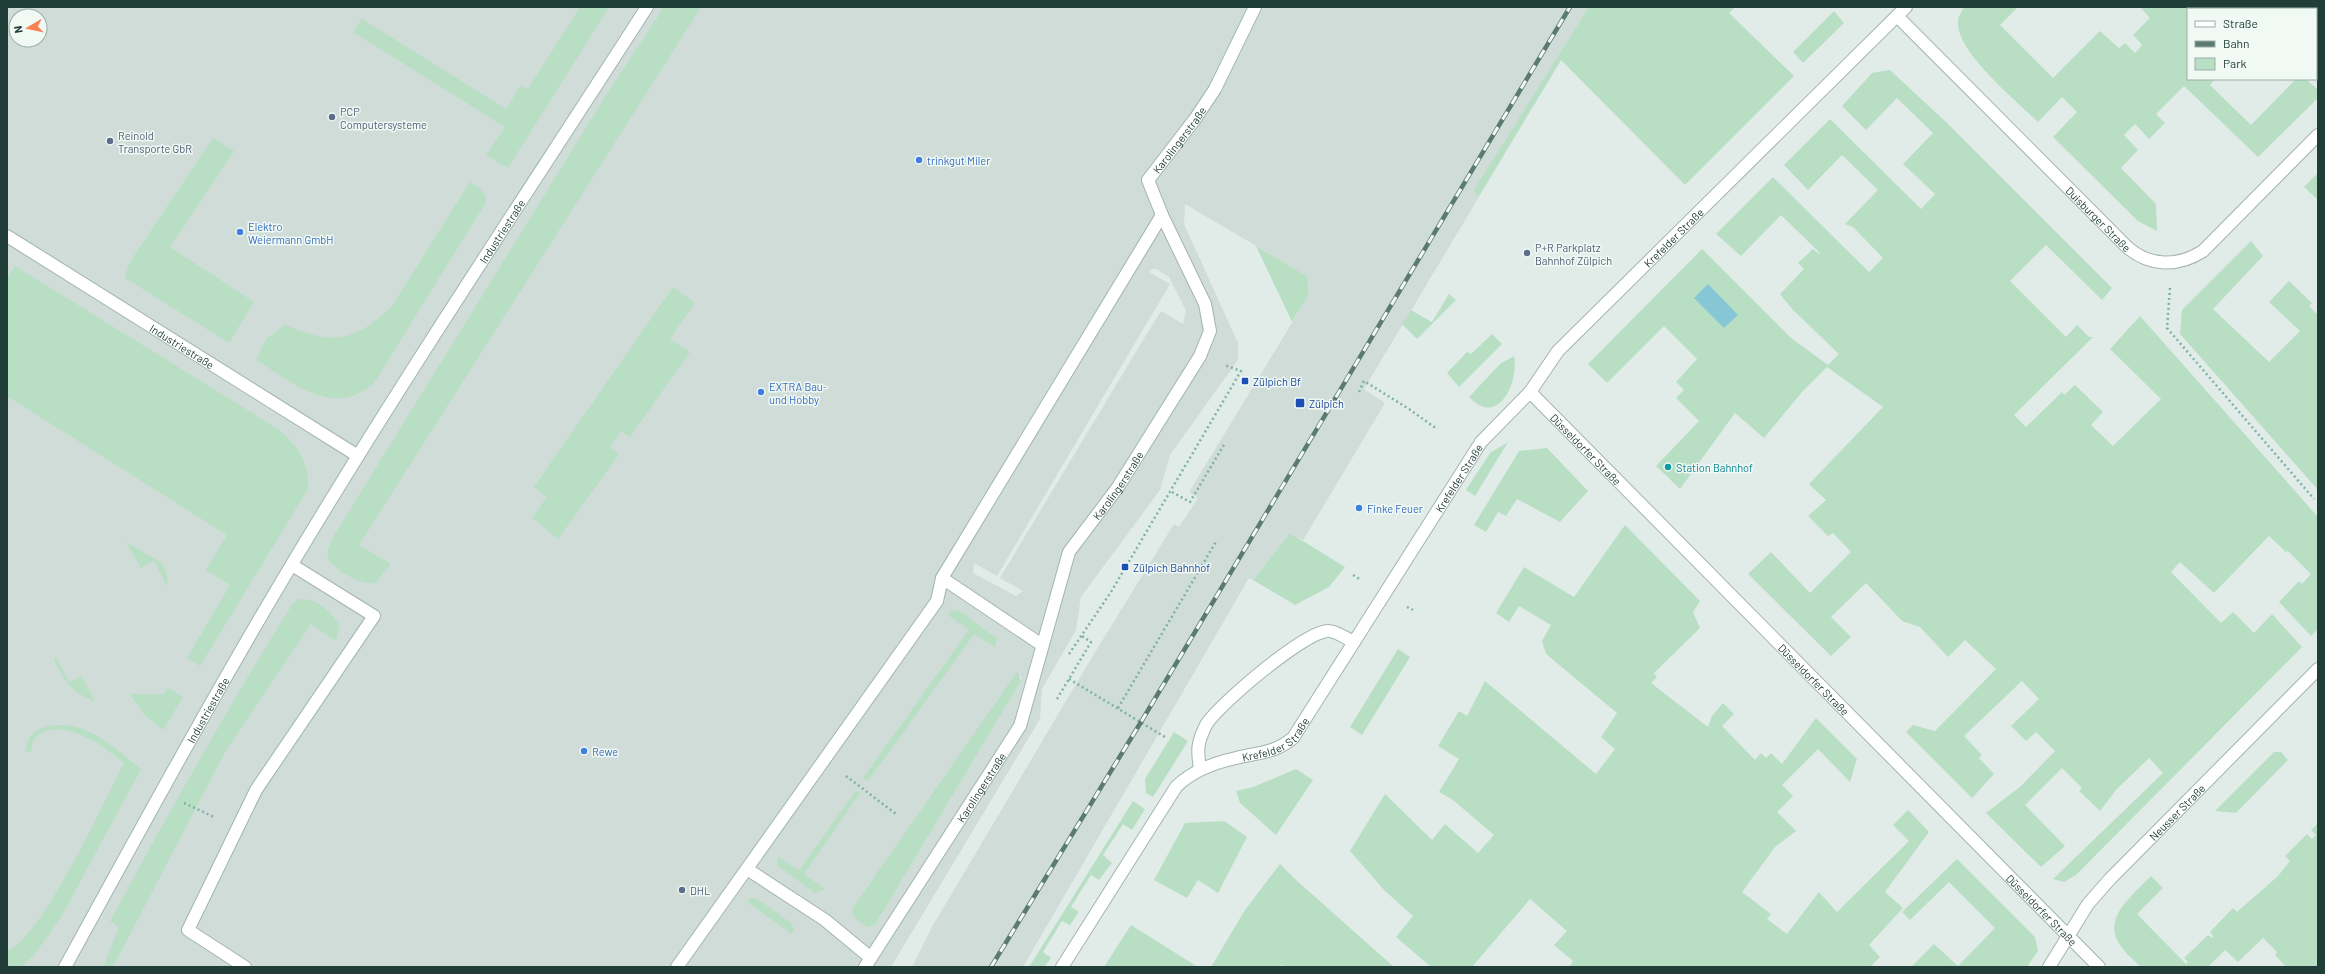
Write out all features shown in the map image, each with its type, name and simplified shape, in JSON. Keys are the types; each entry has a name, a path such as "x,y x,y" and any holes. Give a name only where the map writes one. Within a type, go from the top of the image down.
{"street":[{"name":"Industriestraße","path":"65,967 175,764 292,564 358,456 647,7"},
{"name":"Karolingerstraße","path":"868,963 1020,726 1069,552 1118,486 1200,356 1210,331 1205,304 1162,215 1148,180 1195,119 1215,89 1255,7"},
{"name":"Krefelder Straße","path":"1062,967 1176,787 1188,776 1200,769 1235,758 1275,750 1293,738 1481,442 1530,392 1558,351 1906,7"},
{"name":"Duisburger Straße","path":"1897,16 2127,247 2146,260 2172,263 2193,258 2203,251 2318,135"},
{"path":"678,967 937,601 942,578 1162,215"},
{"name":"Industriestraße","path":"7,236 358,456"},
{"name":"Düsseldorfer Straße","path":"1530,392 2099,967"},
{"path":"244,966 188,930 256,790 374,616 292,564"},
{"path":"942,578 1042,645"},
{"path":"1200,769 1197,746 1206,726 1214,714 1237,691 1307,639 1321,633 1329,631 1354,642"},
{"name":"Neusser Straße","path":"2049,967 2069,937 2088,904 2110,879 2318,669"},
{"path":"747,869 825,920 868,963"}],"path":[{"path":"2172,263 2167,328 2314,499"},
{"path":"1066,660 1111,592 1172,492 1241,371 1200,356"},
{"path":"1359,392 1364,381 1409,408 1437,429"},
{"path":"1172,492 1190,502 1225,443"},
{"path":"1118,708 1217,540"},
{"path":"1058,697 1091,642 1082,636"},
{"path":"1069,679 1165,737"},
{"path":"825,760 896,814"},
{"path":"184,804 193,807"}],"shaded area":[{"path":"7,7 1645,7 1566,64 1561,60 1364,389 1385,403 1303,540 1290,533 1253,580 1249,578 1023,967 912,967 933,925 1094,654 1174,524 1179,527 1198,498 1189,492 1309,295 1307,276 1185,204 1184,224 1238,343 1238,360 1170,455 1160,490 1081,597 1076,630 1042,689 1040,719 891,967 7,967","holes":["1152,269 1157,269 1169,277 1186,311 1183,324 1161,311 1146,335 1000,578 1023,591 1016,596 973,573 974,563 997,576 1170,284 1149,272","1021,675 1021,681 875,925 868,927"]}],"green space":[{"path":"580,7 609,7 508,168 486,155 505,127 353,32 362,19 506,109 521,85 528,89"},
{"path":"664,7 701,7 359,545 391,564 375,583 363,582 348,576 336,567 328,557 329,548 335,534 608,92"},
{"path":"1589,7 1735,7 1729,13 1794,76 1685,185 1561,60 1478,197 1474,190"},
{"path":"1964,7 2018,7 2000,25 2053,78 2100,31 2119,48 2125,43 2135,53 2142,45 2133,35 2150,18 2140,7 2249,7 2187,8 2187,80 2214,80 2210,85 2251,125 2295,80 2307,80 2318,90 2318,98 2258,157 2184,86 2156,114 2165,123 2149,139 2135,124 2124,135 2138,150 2121,168 2156,204 2157,231 2138,221 2053,137 2077,112 2062,97 2038,122 1976,61 1966,46 1960,33 1958,21"},
{"path":"1834,11 1844,23 1803,63 1793,52"},
{"path":"1890,70 1947,123 2112,288 2102,300 2046,245 2010,281 2066,337 2077,325 2089,337 2093,337 2014,415 2026,427 2062,392 2064,395 2075,385 2103,412 2091,425 2113,446 2161,399 2110,349 2140,316 2318,517 2318,629 2311,636 2279,602 2299,581 2302,584 2311,574 2287,550 2287,553 2269,536 2214,593 2180,562 2171,572 2221,623 2233,612 2254,633 2272,614 2302,647 2076,875 2064,882 2053,879 2163,773 2149,758 2116,790 2100,811 2079,791 2082,788 2062,768 2025,805 2065,846 2041,867 1986,813 2021,786 2055,751 2036,732 2026,741 2011,726 2039,699 2022,681 1964,736 1982,755 1979,758 1994,774 1972,798 1906,732 1913,725 1935,731 1996,669 1965,640 1948,657 1920,627 1902,621 1866,583 1831,617 1851,637 1831,656 1748,574 1771,552 1810,593 1851,552 1833,533 1828,536 1808,516 1826,500 1809,484 1883,407 1827,367 1802,392 1764,438 1735,413 1680,489 1656,466 1699,421 1676,398 1684,390 1676,382 1697,359 1664,326 1607,383 1588,364 1702,249 1791,338 1828,365 1839,354 1793,310 1780,294 1804,269 1798,263 1813,249 1819,254 1820,253 1781,215 1741,256 1716,234 1773,177 1869,272 1883,258 1853,227 1845,224 1878,190 1842,155 1808,190 1784,165 1830,119 1921,209 1935,194 1903,164 1933,133 1897,98 1866,130 1842,106 1872,73"},
{"path":"213,138 234,151 170,247 254,302 229,343 125,278 128,265"},
{"path":"2318,173 2318,200 2304,187"},
{"path":"470,182 484,193 486,200 485,204 374,383 359,393 344,398 329,398 314,394 299,387 256,360 266,339 285,325 317,336 330,338 354,334 378,318 392,306"},
{"path":"2251,241 2263,256 2213,309 2269,362 2300,331 2269,302 2289,281 2312,303 2309,306 2318,315 2318,490 2180,334 2182,310"},
{"path":"1256,246 1307,276 1309,295 1292,322"},
{"path":"15,266 278,429 291,441 301,455 307,471 308,489 200,666 187,658 230,585 206,570 227,535 7,396 7,279"},
{"path":"673,287 695,303 670,339 690,352 630,437 621,431 610,447 619,454 558,539 532,518 547,497 534,487"},
{"path":"1449,294 1456,300 1417,339 1402,324 1411,310 1432,322"},
{"path":"1492,334 1502,344 1459,387 1447,373 1467,352 1471,354"},
{"path":"1514,356 1515,367 1510,389 1497,405 1489,407 1479,405 1469,397 1500,364"},
{"path":"1508,442 1475,496 1466,490 1490,453"},
{"path":"1547,448 1588,491 1560,522 1517,499 1506,516 1498,512 1486,532 1474,525 1519,451"},
{"path":"1625,525 1700,601 1693,612 1700,628 1654,673 1657,677 1651,683 1708,727 1712,716 1723,703 1734,714 1722,726 1755,760 1761,753 1766,758 1771,753 1782,764 1816,718 1857,759 1850,782 1818,749 1782,785 1793,796 1777,812 1796,831 1775,847 1742,892 1771,914 1767,919 1787,934 1819,892 1837,912 1909,841 1893,825 1908,810 1929,832 1885,892 1903,908 1869,945 1880,957 1870,967 1569,967 1573,961 1554,945 1567,931 1530,899 1472,967 1431,967 1396,937 1413,916 1384,890 1350,851 1385,794 1432,840 1445,824 1478,853 1494,835 1453,800 1439,792 1459,759 1438,746 1459,711 1467,716 1485,681 1596,774 1615,749 1601,737 1617,713 1546,654 1542,641 1551,625 1519,606 1509,622 1496,613 1524,567 1574,597"},
{"path":"1290,533 1345,567 1329,587 1295,605 1253,580"},
{"path":"126,542 163,564 167,575 168,587 154,561 141,568"},
{"path":"300,599 306,599 317,603 332,614 340,624 336,641 311,624 225,752 113,967 103,967 119,927 110,921 176,801 245,682 293,603"},
{"path":"958,610 997,639 995,647 974,634 868,781 863,778 969,630 948,615 951,611"},
{"path":"1398,649 1410,657 1362,735 1350,727"},
{"path":"56,657 69,682 82,676 95,702 80,694 70,686 54,660"},
{"path":"1017,672 1021,681 875,925 867,927 853,916 852,909"},
{"path":"168,688 183,697 163,730 145,716 130,694 164,694"},
{"path":"59,725 71,726 93,733 113,746 141,769 60,919 34,955 21,967 7,967 7,951 22,940 38,921 55,895 72,866 124,763 105,748 68,730 55,729 43,732 33,740 31,752 25,751 30,738 36,731 46,727"},
{"path":"1174,732 1188,741 1153,797 1146,793 1145,779"},
{"path":"2274,752 2281,752 2288,760 2236,813 2215,811"},
{"path":"1296,769 1313,780 1276,835 1240,803 1236,791 1253,787"},
{"path":"856,790 860,793 804,874 825,889 815,893 778,866 778,856 799,871"},
{"path":"1133,801 1145,809 1132,830 1123,824 1103,855 1112,863 1099,880 1091,875 1071,907 1079,912 1070,925 1062,921 1043,952 1051,958 1044,967 1029,967"},
{"path":"1224,821 1247,837 1218,893 1198,880 1187,898 1154,880 1185,823"},
{"path":"2318,823 2318,967 2286,967 2275,955 2277,952 2263,938 2238,962 2225,950 2208,967 2141,967 2120,945 2115,935 2114,925 2117,916 2122,907 2151,876 2163,888 2137,914 2186,964 2188,962 2184,958 2208,935 2212,938 2213,936 2210,932 2233,908 2237,912 2278,876 2290,861 2285,856 2307,834 2312,839 2316,835 2311,830"},
{"path":"1957,859 2035,937 2038,951 2027,967 1911,967 1934,944 1958,966 1995,928 1949,882 1910,920 1902,912"},
{"path":"1280,864 1394,967 1284,967 1281,965 1279,967 1211,967 1245,910"},
{"path":"751,898 756,898 791,923 794,929 792,934 747,902"},
{"path":"1131,925 1198,967 1104,967"}],"water":[{"path":"1708,284 1738,315 1724,328 1694,298"}],"railway":[{"path":"991,967 1141,722 1570,7"}],"place":[{"name":"PCP Computersysteme","path":"332,117"},
{"name":"Reinold Transporte GbR","path":"110,141"},
{"name":"trinkgut Miler","path":"919,160"},
{"name":"Elektro Weiermann GmbH","path":"240,232"},
{"name":"P+R Parkplatz Bahnhof Zülpich","path":"1527,253"},
{"name":"Zülpich Bf","path":"1245,381"},
{"name":"EXTRA Bau- und Hobby","path":"761,392"},
{"name":"Zülpich","path":"1300,403"},
{"name":"Station Bahnhof","path":"1668,467"},
{"name":"Finke Feuer","path":"1359,508"},
{"name":"Zülpich Bahnhof","path":"1125,567"},
{"name":"Rewe","path":"584,751"},
{"name":"DHL","path":"682,890"}]}
